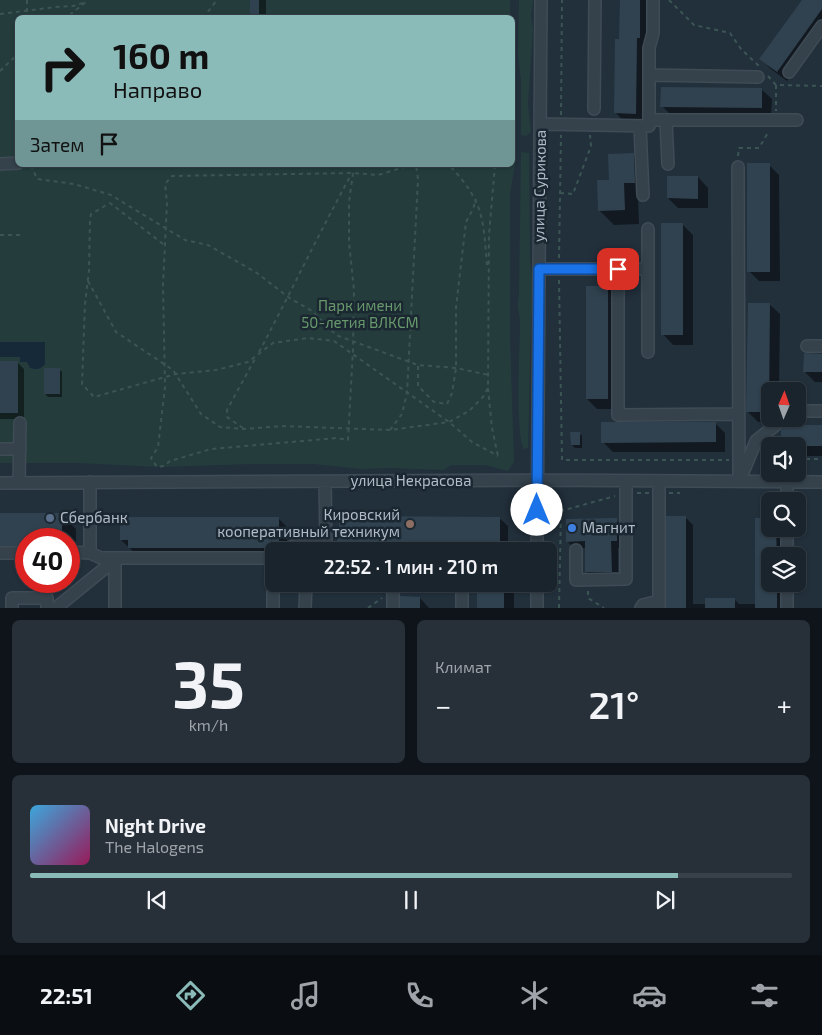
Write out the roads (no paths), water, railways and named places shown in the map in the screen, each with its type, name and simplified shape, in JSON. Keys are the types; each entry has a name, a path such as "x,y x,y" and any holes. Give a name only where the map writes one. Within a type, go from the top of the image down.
{"street":[{"name":"улица Сурикова","path":"537,542 541,0"},
{"path":"594,109 595,0"},
{"path":"643,195 644,123 649,76 649,48 653,33 654,0"},
{"path":"789,72 822,26"},
{"path":"649,76 762,74"},
{"path":"541,124 590,125 644,123 666,120 797,120"},
{"path":"666,120 668,164"},
{"path":"0,164 15,163"},
{"path":"738,167 738,414 743,461 739,481"},
{"path":"648,228 648,352"},
{"path":"539,269 648,269"},
{"path":"618,269 618,414 738,414"},
{"path":"807,346 822,346"},
{"path":"806,411 822,411"},
{"path":"19,483 20,423"},
{"path":"743,461 756,441 772,428"},
{"path":"0,449 20,449"},
{"name":"улица Некрасова","path":"0,483 537,480 626,487 659,487 739,481 761,481"},
{"path":"325,481 329,542"},
{"path":"90,482 90,552"},
{"path":"787,482 787,492"},
{"name":"улица Некрасова","path":"806,482 822,482"},
{"path":"576,550 576,580 626,580 626,487"},
{"path":"641,608 643,605 659,604 659,487"},
{"path":"0,552 15,552"},
{"path":"80,552 90,552 101,558 265,558"},
{"path":"56,608 115,558"},
{"path":"115,558 115,608"},
{"path":"273,592 273,608"},
{"path":"305,608 306,592"},
{"path":"393,592 393,608"},
{"path":"462,592 462,608"},
{"path":"537,592 537,608"},
{"path":"787,592 787,608"},
{"path":"12,608 12,598 47,598 47,608"}],"water":[{"path":"0,342 45,342 45,364 39,369 32,369 27,362 20,362 20,357 0,357"}],"place":[{"name":"Сбербанк","path":"50,518"},
{"name":"Кировский кооперативный техникум","path":"410,524"},
{"name":"Магнит","path":"572,528"}],"park label":[{"name":"Парк имени 50-летия ВЛКСМ","path":"360,314"}]}
